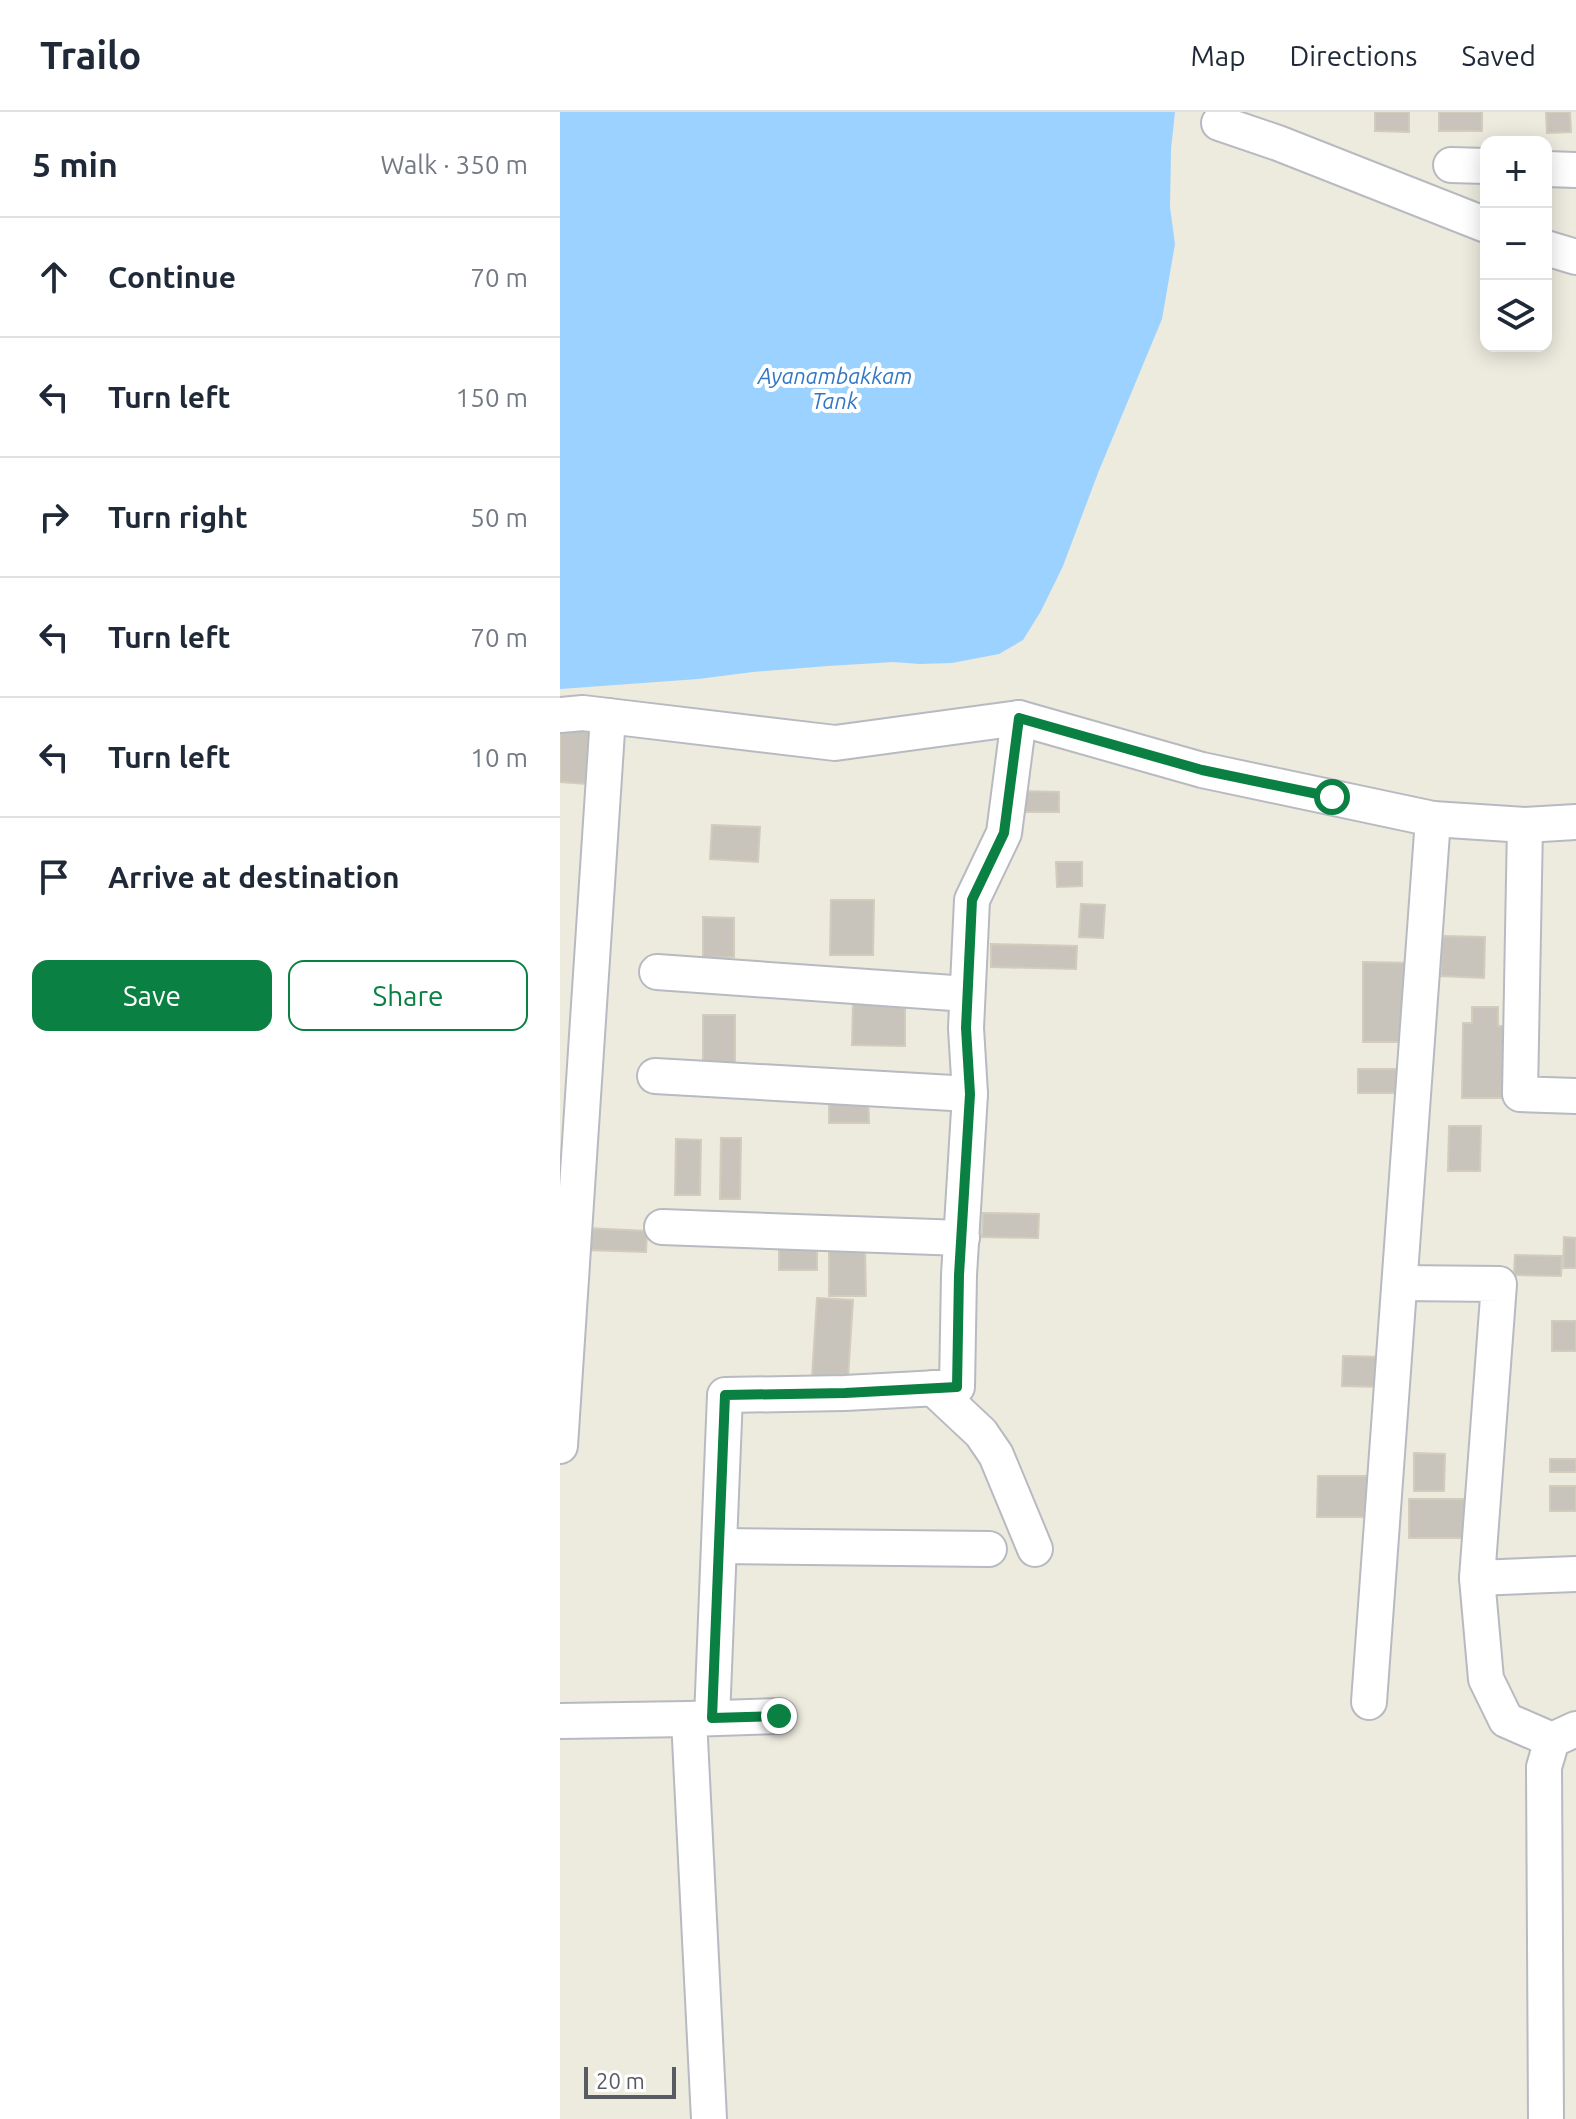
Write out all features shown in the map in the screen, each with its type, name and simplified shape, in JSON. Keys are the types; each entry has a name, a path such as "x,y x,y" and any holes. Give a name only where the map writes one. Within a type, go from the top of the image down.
{"street":[{"path":"1219,123 1480,223"},
{"path":"1451,165 1480,166"},
{"path":"1552,169 1576,170"},
{"path":"1552,250 1576,257"},
{"path":"560,715 583,713 835,743 1019,718 1202,770 1433,819 1525,825 1576,822"},
{"path":"560,1446 566,1280 608,716"},
{"path":"709,2119 700,1718 720,1546 725,1395 957,1387 959,1275 970,1094 966,1028 972,900 1004,833 1019,718"},
{"path":"1369,1702 1433,819"},
{"path":"1525,825 1520,1094 1576,1096"},
{"path":"657,972 967,994"},
{"path":"655,1076 970,1094"},
{"path":"662,1227 962,1238"},
{"path":"1400,1283 1499,1284 1477,1578 1486,1679 1506,1720 1564,1734 1544,1767 1546,2119"},
{"path":"933,1388 981,1433 996,1455 1035,1549"},
{"path":"720,1546 989,1549"},
{"path":"1477,1578 1576,1574"},
{"path":"560,1721 779,1716"}],"water":[{"name":"Ayanambakkam Tank","path":"560,112 1175,112 1170,207 1175,244 1162,319 1063,566 1023,640 999,654 952,663 893,662 828,666 560,689"}],"building":[{"path":"1375,112 1409,112 1409,132 1375,131"},
{"path":"1439,112 1482,112 1482,131 1439,131"},
{"path":"1546,112 1570,112 1571,132 1547,133"},
{"path":"560,721 590,723 586,784 560,782"},
{"path":"1022,791 1059,792 1059,812 1022,812"},
{"path":"712,825 760,827 758,862 710,859"},
{"path":"1056,862 1082,862 1082,886 1057,887"},
{"path":"831,900 874,900 873,955 830,955"},
{"path":"1081,904 1105,905 1103,938 1079,937"},
{"path":"703,917 734,918 734,957 703,958"},
{"path":"1442,936 1485,937 1484,978 1441,976"},
{"path":"991,944 1077,946 1076,969 991,967"},
{"path":"1363,962 1414,963 1414,1042 1363,1042"},
{"path":"853,1003 905,1004 905,1046 852,1045"},
{"path":"1472,1007 1498,1007 1498,1026 1509,1026 1508,1098 1462,1098 1463,1023 1472,1023"},
{"path":"703,1015 735,1015 735,1063 703,1063"},
{"path":"1358,1069 1404,1069 1405,1093 1358,1093"},
{"path":"829,1091 868,1091 869,1123 829,1123"},
{"path":"1449,1126 1481,1126 1480,1171 1448,1171"},
{"path":"721,1138 741,1138 740,1199 720,1199"},
{"path":"676,1139 701,1140 700,1195 675,1195"},
{"path":"983,1213 1039,1214 1038,1238 982,1237"},
{"path":"586,1228 647,1231 646,1252 585,1250"},
{"path":"1564,1237 1576,1238 1576,1268 1563,1268"},
{"path":"817,1247 817,1270 779,1270 779,1248"},
{"path":"829,1250 865,1250 866,1296 829,1296"},
{"path":"1515,1255 1562,1256 1561,1276 1514,1275"},
{"path":"817,1298 853,1300 848,1378 812,1376"},
{"path":"1552,1321 1576,1321 1576,1351 1552,1351"},
{"path":"1343,1356 1384,1357 1383,1387 1342,1386"},
{"path":"1414,1453 1445,1454 1444,1491 1414,1491"},
{"path":"1550,1459 1576,1459 1576,1472 1550,1472"},
{"path":"1318,1476 1383,1476 1382,1517 1317,1517"},
{"path":"1550,1486 1576,1486 1576,1511 1550,1511"},
{"path":"1409,1499 1477,1499 1477,1538 1409,1538"}],"route":[{"path":"779,1716 712,1718 725,1395 957,1387 959,1275 970,1094 966,1028 972,900 1004,833 1019,718 1202,770 1332,797"}]}
